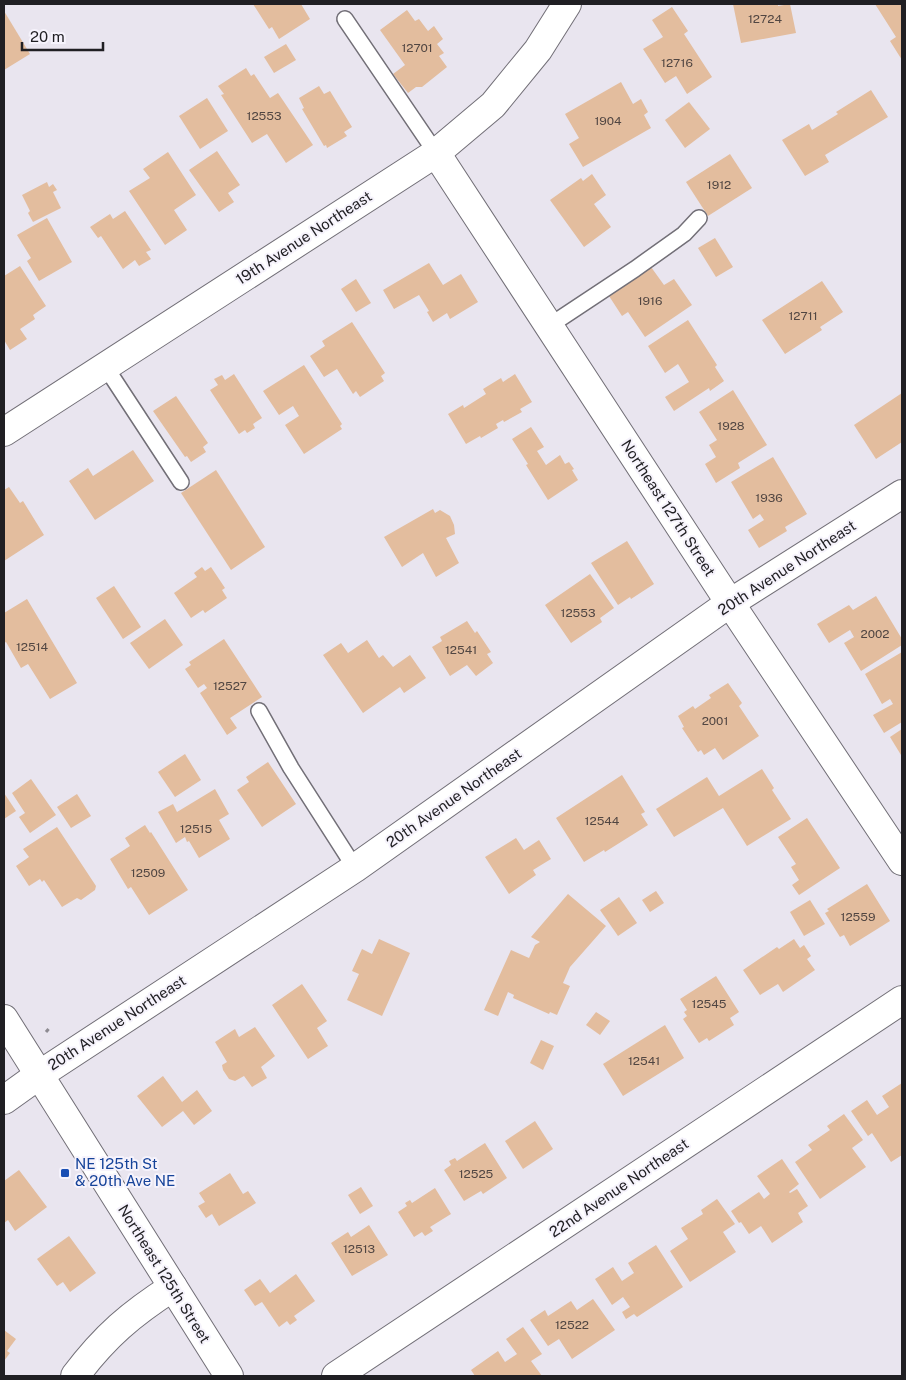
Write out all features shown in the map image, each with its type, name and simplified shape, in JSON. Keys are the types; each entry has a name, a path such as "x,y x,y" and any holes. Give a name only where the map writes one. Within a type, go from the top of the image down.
{"street":[{"name":"19th Avenue Northeast","path":"4,432 436,153 493,105 538,50 567,4"},
{"name":"Northeast 127th Street","path":"436,153 730,603 902,861"},
{"name":"20th Avenue Northeast","path":"4,1100 39,1074 355,868 730,603 902,494"},
{"name":"22nd Avenue Northeast","path":"336,1376 902,1000"},
{"name":"Northeast 125th Street","path":"4,1019 229,1376"},
{"path":"75,1376 112,1331 144,1305 173,1287"}],"lane":[{"path":"345,19 436,153"},
{"path":"549,326 684,234 698,218"},
{"path":"106,366 181,482"},
{"path":"259,711 292,768 355,868"}],"path":[{"path":"46,1032 51,1026"}],"building":[{"path":"253,4 301,4 310,19 279,39 272,27 269,29"},
{"path":"733,4 778,4 778,6 790,4 796,33 741,43"},
{"path":"875,4 902,4 902,60 890,41 896,37"},
{"path":"672,7 688,31 684,34 712,77 687,94 676,76 665,83 643,49 663,37 652,20"},
{"path":"407,10 415,21 419,19 428,31 434,26 443,39 437,44 444,53 439,56 447,67 422,87 416,87 408,93 393,74 405,65 380,30"},
{"path":"4,11 30,54 4,70"},
{"path":"286,44 296,60 274,73 264,57"},
{"path":"246,68 251,76 254,74 270,98 278,93 313,145 286,163 267,134 252,143 221,95 224,94 218,86"},
{"path":"621,82 633,104 641,99 648,112 644,115 651,128 583,167 569,144 579,138 565,114"},
{"path":"319,86 324,94 330,91 352,127 344,132 347,136 327,148 302,109 304,108 299,98"},
{"path":"871,90 888,117 825,155 829,162 805,176 782,140 809,124 812,130"},
{"path":"207,98 228,131 200,149 179,116"},
{"path":"689,102 710,129 685,148 665,120"},
{"path":"217,151 240,185 228,193 234,202 219,212 189,170"},
{"path":"168,152 196,195 174,210 187,230 165,245 129,191 150,178 143,169"},
{"path":"730,154 752,188 708,216 686,182"},
{"path":"592,174 606,195 594,204 611,227 584,247 550,200 581,178 583,181"},
{"path":"47,182 49,187 53,184 57,190 53,192 61,208 33,222 22,195"},
{"path":"125,211 151,250 146,252 151,259 139,266 135,260 123,269 101,236 98,238 90,227 110,214 113,219"},
{"path":"47,218 72,262 39,281 27,261 31,258 17,235"},
{"path":"715,238 733,267 716,277 698,248"},
{"path":"429,263 443,285 461,274 478,302 450,319 447,313 433,322 427,312 429,311 419,295 394,309 383,290"},
{"path":"20,266 46,306 33,315 35,319 20,329 27,339 10,350 4,340 4,276"},
{"path":"651,267 664,285 674,279 692,305 645,337 628,312 622,316 609,296"},
{"path":"356,279 371,303 356,312 341,289"},
{"path":"822,281 843,312 820,327 822,330 785,354 762,320"},
{"path":"688,320 717,365 715,367 724,381 710,391 709,388 674,411 665,397 689,382 678,364 665,373 648,346"},
{"path":"352,322 385,373 381,376 384,381 360,397 356,391 353,394 337,369 324,377 310,356 325,346 322,341"},
{"path":"304,365 342,424 340,426 342,429 304,454 285,425 299,416 293,406 279,415 263,391"},
{"path":"234,374 262,418 253,424 255,428 247,433 245,430 239,434 210,390 218,385 214,379 222,375 225,380"},
{"path":"515,374 532,402 520,409 522,412 504,422 503,420 496,424 498,428 466,444 448,414 463,405 464,408 486,394 483,389 501,378 503,382"},
{"path":"733,390 767,445 738,463 740,468 716,483 705,464 716,457 709,445 717,440 699,412"},
{"path":"902,393 902,442 876,459 854,425"},
{"path":"176,396 208,443 203,447 206,452 191,462 187,456 185,457 153,411"},
{"path":"531,427 544,447 537,451 546,465 560,455 565,464 569,462 578,480 548,500 512,439"},
{"path":"133,450 154,481 95,520 69,481 88,468 93,476"},
{"path":"773,457 807,514 785,527 787,531 759,548 748,530 764,520 760,514 753,519 731,482"},
{"path":"216,470 265,547 231,570 181,493"},
{"path":"9,487 20,503 23,501 44,535 4,561 4,490"},
{"path":"433,509 435,513 440,510 450,516 455,534 446,538 459,563 436,577 423,553 402,567 384,537"},
{"path":"627,541 654,584 618,605 591,563"},
{"path":"202,567 205,571 211,567 225,588 222,590 227,598 205,613 203,610 191,618 174,593 197,577 194,573"},
{"path":"590,574 614,608 600,618 602,622 571,643 545,605"},
{"path":"114,586 141,627 123,639 96,598"},
{"path":"876,596 902,639 902,645 861,671 844,643 854,637 850,630 829,643 817,624 849,605 853,610"},
{"path":"27,599 77,683 50,699 28,664 21,668 6,642 4,643 4,613"},
{"path":"165,619 183,645 149,669 130,643"},
{"path":"467,621 475,633 477,631 491,652 487,654 493,663 476,676 467,665 450,676 432,647 442,641 440,637"},
{"path":"224,639 262,697 230,718 237,728 227,735 200,693 207,688 204,684 198,688 185,669 191,665 189,662"},
{"path":"367,640 379,658 383,655 393,667 410,655 426,678 404,693 400,687 363,713 323,655 341,643 348,653"},
{"path":"902,652 902,722 884,733 873,715 893,704 890,699 882,704 865,674"},
{"path":"728,683 742,703 739,706 759,736 723,760 715,748 704,755 701,750 698,752 682,728 684,727 678,716 693,706 695,709 711,698 709,695"},
{"path":"902,729 902,754 901,755 890,737"},
{"path":"185,754 201,780 175,797 158,772"},
{"path":"268,762 296,804 262,827 237,790 249,782 246,777"},
{"path":"762,769 774,788 772,790 791,819 747,846 723,808 674,837 656,809 707,777 719,796"},
{"path":"622,775 645,812 641,814 648,825 605,852 604,850 584,862 556,818"},
{"path":"31,779 56,815 30,833 19,817 25,813 12,793"},
{"path":"215,789 229,814 219,820 230,839 199,858 185,837 176,843 158,812 173,804 177,812"},
{"path":"4,793 16,811 4,819"},
{"path":"77,794 91,816 71,828 57,807"},
{"path":"807,818 840,868 799,895 792,885 799,880 791,867 796,864 778,837"},
{"path":"145,825 188,890 149,915 131,887 128,889 110,859 130,846 125,838"},
{"path":"57,827 96,886 95,890 81,900 77,898 62,907 44,880 42,882 40,879 29,886 16,866 29,857 23,849"},
{"path":"516,838 524,850 539,840 551,859 533,870 536,875 509,894 485,857"},
{"path":"867,884 890,921 850,946 844,935 840,937 825,913 829,911 827,909"},
{"path":"656,891 664,903 650,912 642,900"},
{"path":"568,894 606,926 570,967 563,983 570,986 557,1015 550,1012 549,1014 513,998 514,995 508,992 498,1016 484,1010 511,950 529,958 535,945 540,942 531,937"},
{"path":"619,897 637,923 618,936 600,910"},
{"path":"810,900 825,924 804,936 790,912"},
{"path":"379,939 410,953 382,1016 347,1000 359,974 352,971 362,949 372,954"},
{"path":"794,939 800,948 804,945 811,956 807,959 815,970 783,992 778,984 760,995 743,970 777,947 779,949"},
{"path":"716,976 739,1012 730,1018 734,1025 709,1041 707,1038 699,1043 683,1019 687,1016 684,1012 687,1010 680,999"},
{"path":"302,984 327,1021 317,1028 328,1046 308,1059 272,1005"},
{"path":"596,1012 610,1021 600,1035 586,1025"},
{"path":"665,1025 684,1058 623,1096 603,1064"},
{"path":"255,1027 275,1056 261,1067 267,1078 252,1087 244,1076 235,1081 229,1079 222,1065 227,1062 215,1042 235,1029 239,1037"},
{"path":"541,1040 554,1046 543,1070 530,1063"},
{"path":"163,1076 182,1102 197,1090 212,1111 194,1125 183,1111 162,1127 137,1096"},
{"path":"902,1083 902,1155 891,1162 872,1133 868,1136 851,1111 867,1100 877,1115 889,1107 882,1096"},
{"path":"844,1114 863,1140 852,1148 866,1167 820,1199 795,1162 812,1150 808,1145 830,1130 827,1126"},
{"path":"535,1121 553,1149 523,1169 505,1141"},
{"path":"485,1143 507,1178 483,1194 481,1191 464,1201 444,1170 451,1165 449,1161 455,1158 457,1161"},
{"path":"782,1159 799,1184 789,1192 797,1189 808,1206 798,1213 803,1222 772,1243 761,1226 749,1234 731,1211 759,1192 764,1199 770,1194 757,1176"},
{"path":"19,1170 47,1207 15,1231 8,1220 4,1223 4,1181"},
{"path":"230,1173 243,1194 248,1191 256,1203 219,1226 212,1214 206,1218 198,1206 205,1202 199,1193"},
{"path":"361,1187 373,1206 360,1214 348,1195"},
{"path":"435,1188 451,1214 430,1227 433,1231 425,1236 422,1232 414,1237 398,1212 407,1206 405,1203 410,1200 412,1203"},
{"path":"717,1199 735,1224 723,1232 736,1252 690,1282 670,1251 688,1239 681,1228 703,1214 701,1210"},
{"path":"369,1225 388,1255 352,1276 331,1243 348,1232 351,1237"},
{"path":"69,1236 96,1273 70,1292 63,1282 57,1286 37,1259"},
{"path":"656,1245 683,1287 637,1317 634,1314 626,1319 622,1312 630,1307 623,1297 612,1305 595,1279 613,1267 622,1281 634,1273 628,1263"},
{"path":"296,1274 315,1301 294,1316 297,1320 290,1325 287,1321 279,1327 262,1302 255,1306 244,1290 260,1279 270,1293"},
{"path":"593,1299 615,1330 572,1359 559,1339 548,1346 530,1320 545,1310 548,1316 571,1301 577,1310"},
{"path":"523,1327 542,1354 531,1361 542,1376 475,1376 471,1370 498,1351 505,1362 517,1354 506,1339"},
{"path":"4,1330 16,1339 7,1351 10,1353 4,1361"}],"place":[{"name":"NE 125th St & 20th Ave NE","path":"65,1173"}]}
